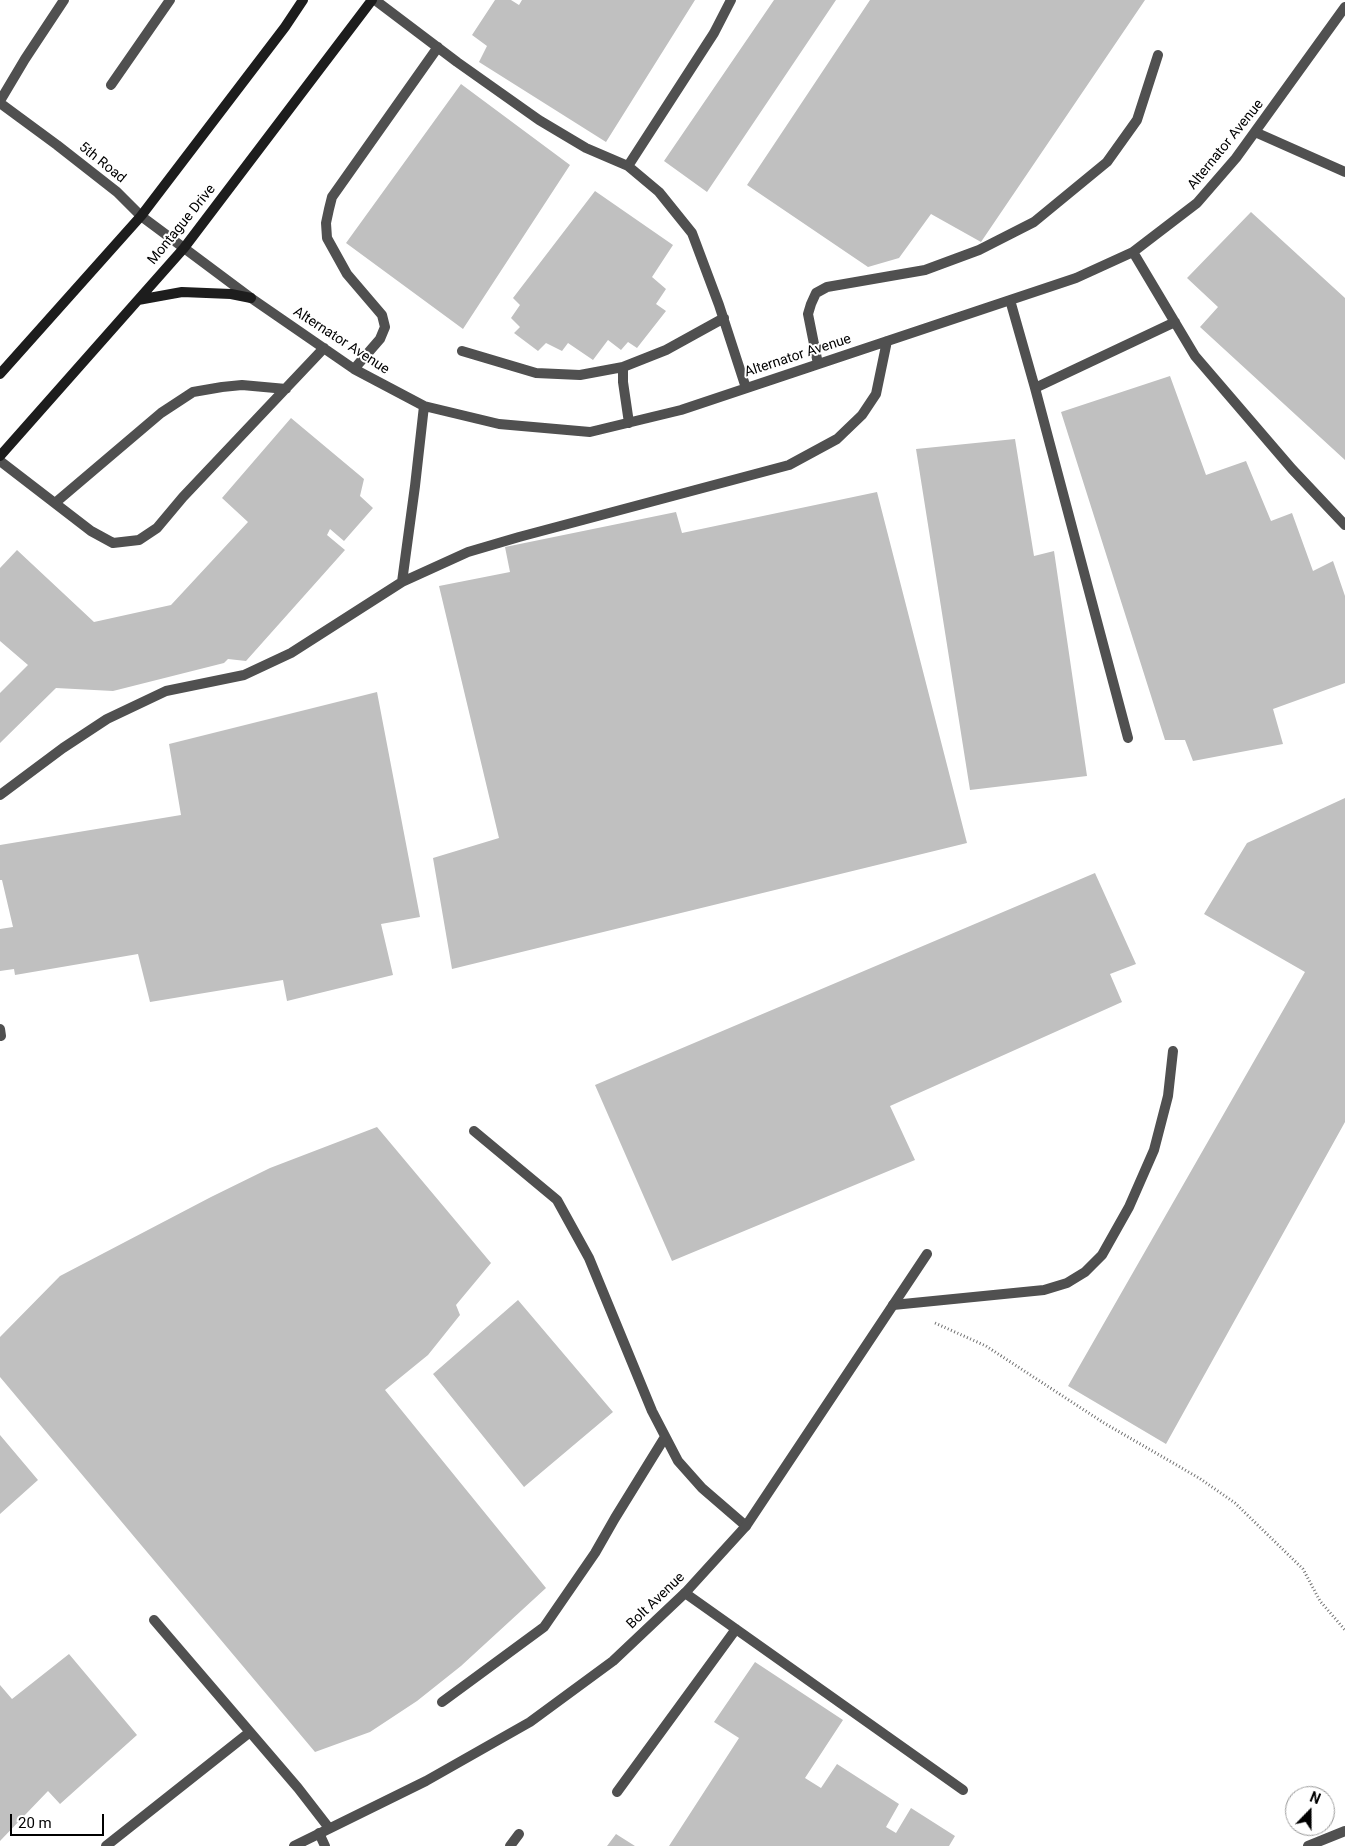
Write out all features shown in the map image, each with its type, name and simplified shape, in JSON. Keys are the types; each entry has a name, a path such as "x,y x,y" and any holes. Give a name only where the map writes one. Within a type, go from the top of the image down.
{"main road":[{"path":"0,374 141,216 285,27 303,0"},
{"name":"Montague Drive","path":"0,456 184,248 374,0"},
{"path":"138,300 182,292 231,294 251,298"}],"street":[{"path":"0,102 25,59 64,0"},
{"path":"111,85 170,0"},
{"path":"374,0 539,120 586,148 628,166 659,192 692,233 724,318 746,388"},
{"path":"628,166 714,33 731,0"},
{"name":"Alternator Avenue","path":"184,248 251,298 354,369 424,406 500,424 590,432 681,410 1076,278 1133,252 1198,203 1236,158 1345,7"},
{"path":"354,369 380,339 385,327 382,315 348,274 327,238 326,223 328,209 332,197 438,47"},
{"path":"818,364 808,314 816,293 828,287 926,270 979,250 1034,222 1107,162 1137,120 1158,54"},
{"name":"5th Road","path":"0,102 95,174 117,192 141,216 184,248"},
{"path":"1255,132 1345,172"},
{"path":"1133,252 1195,356 1292,469 1345,525"},
{"path":"1010,300 1128,738"},
{"path":"462,351 536,373 580,375 623,367 666,350 724,318"},
{"path":"1035,388 1175,322"},
{"path":"0,795 63,748 107,719 166,691 244,676 291,653 402,582 468,552 789,464 837,439 862,416 876,394 887,341"},
{"path":"0,461 91,531 114,543 139,540 157,528 183,497 324,348"},
{"path":"623,367 623,382 629,423"},
{"path":"55,503 161,413 193,392 242,385 286,389"},
{"path":"402,582 424,406"},
{"path":"893,1305 1044,1290 1067,1283 1085,1272 1102,1255 1128,1207 1154,1150 1168,1096 1173,1051"},
{"path":"474,1131 557,1200 589,1258 652,1411 678,1461 702,1488 746,1526"},
{"name":"Bolt Avenue","path":"294,1846 426,1780 530,1722 613,1661 685,1593 746,1526 926,1254"},
{"path":"442,1702 544,1627 595,1553 665,1437"},
{"path":"685,1593 963,1790"},
{"path":"154,1620 298,1788 329,1828"},
{"path":"617,1792 736,1629"},
{"path":"106,1846 250,1732"},
{"path":"1308,1846 1345,1831"},
{"path":"318,1833 325,1846"},
{"path":"510,1846 519,1834"}],"path":[{"path":"927,1320 986,1346 1104,1423 1199,1478 1235,1503 1303,1569 1320,1601 1345,1630"}],"building":[{"path":"495,0 511,0 519,5 522,0 695,0 606,142 479,62 487,46 472,35"},
{"path":"774,0 836,0 707,192 664,161"},
{"path":"870,0 1145,0 981,242 931,214 899,258 868,267 747,185"},
{"path":"461,84 570,165 463,329 346,243"},
{"path":"595,191 673,245 652,277 666,289 656,304 666,311 637,348 628,342 621,350 608,340 593,360 568,343 562,351 546,343 538,351 514,333 520,327 511,318 520,305 513,298"},
{"path":"1251,212 1345,298 1345,460 1200,327 1218,307 1187,278"},
{"path":"1170,376 1206,475 1246,461 1271,521 1292,513 1313,571 1333,561 1345,596 1345,683 1273,709 1283,744 1193,761 1185,740 1165,740 1061,412"},
{"path":"291,418 364,479 360,496 373,508 344,541 330,529 327,535 345,550 246,661 228,659 224,663 113,691 56,688 0,743 0,693 28,665 0,641 0,568 17,550 94,622 171,605 248,522 222,498"},
{"path":"1015,439 1034,556 1054,551 1087,776 970,790 916,449"},
{"path":"877,492 967,843 452,969 433,858 499,838 439,586 510,572 505,547 676,512 682,533"},
{"path":"377,692 420,917 381,924 393,975 287,1001 283,980 150,1002 138,954 15,975 14,969 0,971 0,929 13,927 2,880 0,880 0,845 181,815 169,744"},
{"path":"1345,798 1345,1122 1166,1444 1068,1386 1305,972 1204,914 1247,843"},
{"path":"1095,873 1136,964 1110,974 1122,1002 890,1106 915,1160 672,1261 595,1085"},
{"path":"377,1127 491,1263 456,1305 460,1315 428,1355 385,1390 546,1588 461,1666 417,1701 370,1732 315,1752 0,1377 0,1337 60,1276 270,1168"},
{"path":"518,1300 613,1412 524,1487 433,1374"},
{"path":"0,1435 38,1480 0,1514"},
{"path":"69,1654 137,1735 60,1804 48,1791 0,1841 0,1685 12,1699"},
{"path":"755,1662 843,1720 805,1778 821,1788 837,1764 899,1804 886,1827 896,1833 911,1808 955,1836 949,1846 669,1846 739,1738 714,1722"},
{"path":"616,1834 635,1846 607,1846"}]}
